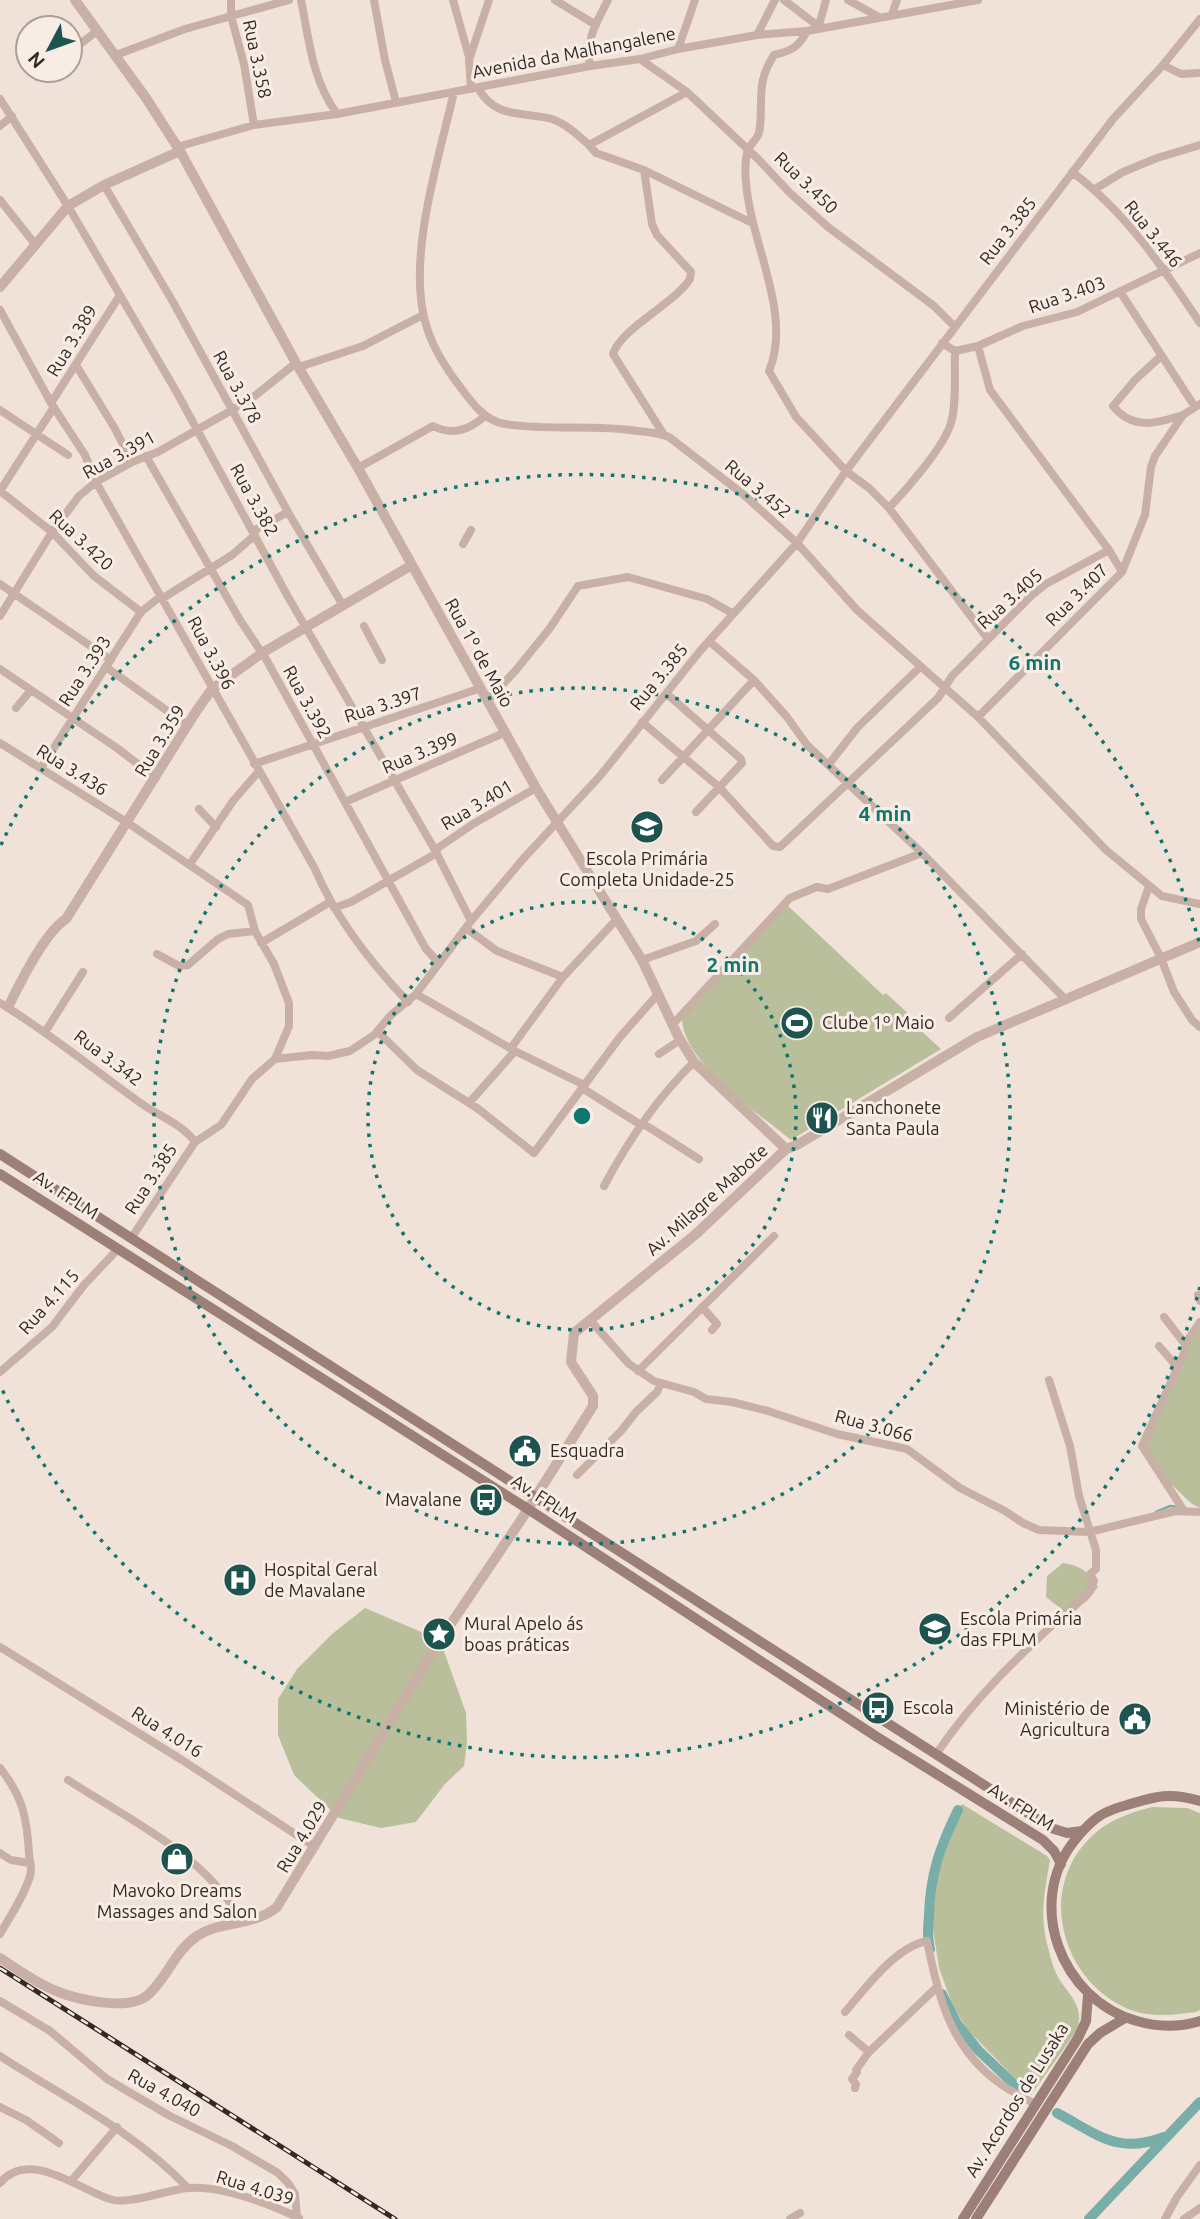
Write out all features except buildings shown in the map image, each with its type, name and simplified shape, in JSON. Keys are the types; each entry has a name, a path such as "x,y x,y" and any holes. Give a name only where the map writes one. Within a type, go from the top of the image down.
{"main road":[{"name":"Av. FPLM","path":"0,1154 548,1503 886,1724 937,1753 1059,1832 1082,1831"},
{"name":"Av. FPLM","path":"0,1174 494,1487 877,1737 1043,1840 1061,1864"},
{"path":"72,1220 80,1205"},
{"path":"1200,1801 1186,1796 1159,1795 1105,1812 1082,1831 1070,1847 1054,1886 1051,1910 1061,1956 1072,1977 1088,1994 1112,2012 1148,2024 1172,2026 1200,2021"},
{"name":"Av. Acordos de Lusaka","path":"962,2219 1078,2038 1086,2021 1088,1994"},
{"name":"Av. Acordos de Lusaka","path":"976,2219 1088,2044 1100,2033 1125,2018"}],"street":[{"name":"Rua 1º de Maio","path":"75,0 146,97 178,149 556,823 642,960 680,1040 694,1062 786,1149"},
{"name":"Rua 3.358","path":"231,0 231,16 244,64 254,125"},
{"path":"116,55 185,29 289,0"},
{"path":"301,0 315,71 329,103 337,114"},
{"path":"374,0 396,102"},
{"path":"453,0 474,88 494,106 528,117 552,119 567,127 596,153 644,170 752,223"},
{"path":"469,60 489,0"},
{"path":"555,0 596,25"},
{"path":"590,66 588,41 608,0"},
{"path":"678,49 695,0"},
{"path":"757,35 775,0"},
{"path":"784,0 818,27 826,0"},
{"path":"848,0 879,17"},
{"path":"892,14 897,0"},
{"name":"Avenida da Malhangalene","path":"178,149 254,125 337,114 640,59 678,49 757,35 807,31 978,0"},
{"name":"Rua 3.385","path":"132,1237 195,1142 221,1125 252,1079 275,1059 342,1054 364,1042 416,994 523,859 600,776 732,613 797,543 846,471 1072,172 1113,119 1163,65 1200,19"},
{"path":"84,41 97,31"},
{"path":"807,31 800,44 790,51 774,55 764,70 760,135 748,149 746,180 752,223 777,320 775,356 769,371 796,417 846,471 869,488 889,508 988,639"},
{"name":"Rua 3.450","path":"640,59 687,92 828,227 934,306 954,326"},
{"path":"1163,65 1181,74 1200,73"},
{"path":"358,468 433,426 440,430 460,432 485,416 449,373 427,330 419,270 424,232 454,92"},
{"path":"589,145 687,92"},
{"name":"Rua 3.382","path":"0,99 68,206 198,429 305,626 436,851 469,924"},
{"path":"0,126 12,116"},
{"path":"1095,189 1123,172 1200,145"},
{"path":"0,287 68,206 178,149"},
{"path":"644,170 652,224 657,235 691,272 690,279 667,304 619,340 613,354 664,435"},
{"name":"Rua 3.446","path":"1072,172 1095,189 1165,271 1200,323"},
{"name":"Rua 3.378","path":"104,185 173,302 288,512 342,604"},
{"path":"0,200 35,244"},
{"name":"Rua 3.403","path":"955,351 978,346 1009,331 1077,312 1200,253"},
{"path":"1121,293 1161,355 1198,405"},
{"name":"Rua 3.389","path":"0,491 120,295"},
{"name":"Rua 3.396","path":"0,310 53,405 85,455 96,482 315,869 332,905 377,968 408,1002"},
{"name":"Rua 3.391","path":"0,616 52,532 79,496 96,482 232,410 297,365 363,346 424,316"},
{"path":"889,508 907,489 948,431 951,422 955,351 942,343"},
{"path":"978,346 990,390 1109,550 1122,572"},
{"path":"1161,355 1113,406 1133,421 1150,425 1184,415"},
{"path":"76,365 132,462"},
{"name":"Rua 3.407","path":"978,717 1122,572 1145,515 1151,467 1155,456 1184,415 1198,405"},
{"path":"0,410 68,455"},
{"name":"Rua 3.452","path":"485,416 501,424 614,427 664,435 744,495 797,543 857,610 978,717 1106,850 1162,896 1200,904"},
{"name":"Rua 3.392","path":"146,456 262,653 426,948 439,963"},
{"name":"Rua 3.420","path":"0,491 52,532 82,566 141,612"},
{"name":"Rua 3.393","path":"41,768 141,612 232,555 254,533 288,512"},
{"path":"463,544 471,530"},
{"name":"Rua 3.405","path":"719,786 776,847 780,847 938,698 952,677 1045,584 1109,550"},
{"name":"Rua 3.359","path":"4,1005 43,946 66,919 212,690 262,653 305,626 412,565"},
{"path":"488,700 550,628 578,586 628,577 707,599 732,613"},
{"path":"0,584 109,663 187,726"},
{"path":"364,626 382,660"},
{"path":"709,641 754,680 787,717 807,745 922,853 1065,999"},
{"path":"829,764 857,728 920,667"},
{"path":"0,669 117,748 156,778"},
{"path":"662,780 754,680"},
{"name":"Rua 3.397","path":"256,767 313,744 481,688"},
{"path":"16,708 31,690"},
{"path":"667,694 741,759 742,763 696,812"},
{"path":"642,722 682,758 719,786"},
{"name":"Rua 3.399","path":"345,802 506,732"},
{"name":"Rua 3.436","path":"0,743 128,823 248,905 255,931 274,964 289,1003 290,1020 275,1059"},
{"path":"190,864 256,767"},
{"name":"Rua 3.401","path":"261,943 332,905 351,902 389,881 473,824 536,788"},
{"path":"199,808 216,827"},
{"path":"673,1024 790,898 817,887 828,889 838,886 922,853"},
{"path":"1149,886 1140,914 1182,1006 1200,1027"},
{"path":"469,1103 513,1050 562,977 617,919"},
{"path":"469,924 497,951 562,977"},
{"path":"642,960 652,954 696,941 715,924"},
{"path":"157,954 179,966 188,965 218,939 228,934 255,931"},
{"name":"Av. Milagre Mabote","path":"528,1509 593,1406 593,1396 571,1362 574,1333 696,1234 786,1149 797,1145 977,1037 1200,942"},
{"path":"949,1018 1022,954"},
{"path":"45,1032 83,972"},
{"path":"416,994 583,1087 699,1158"},
{"path":"377,1031 417,1070 469,1103 534,1153 634,1020 658,994"},
{"name":"Rua 3.342","path":"4,1005 145,1106 189,1134 195,1142"},
{"path":"659,1054 680,1040"},
{"path":"604,1186 642,1124 670,1086 694,1062"},
{"path":"638,1371 774,1236"},
{"name":"Rua 4.115","path":"0,1372 52,1327 84,1285 118,1249"},
{"path":"702,1307 717,1324 712,1330"},
{"path":"1164,1317 1185,1344"},
{"name":"Rua 3.066","path":"590,1320 629,1364 662,1383 694,1392 706,1399 768,1410 837,1434 907,1449 960,1488 1039,1530 1089,1532 1184,1511 1200,1513"},
{"path":"1184,1511 1142,1446 1178,1368 1185,1344 1200,1322"},
{"path":"1159,1346 1178,1368"},
{"path":"937,1753 967,1710 995,1678 1089,1592 1094,1581 1090,1574 1096,1569 1096,1550 1079,1496 1070,1446 1049,1380"},
{"path":"577,1475 621,1431 662,1383"},
{"name":"Rua 4.029","path":"0,1958 64,1994 116,2003 135,2003 148,1996 176,1955 196,1937 206,1931 268,1915 277,1907 315,1847 440,1640 528,1509"},
{"name":"Rua 4.016","path":"0,1647 182,1760 315,1847"},
{"path":"0,1768 21,1800 27,1826 31,1874 0,1934"},
{"path":"68,1780 183,1853 229,1898 242,1921"},
{"path":"0,1853 11,1860 30,1863"},
{"path":"845,2012 869,1983 904,1950 927,1941 936,1988 946,2019 964,2047 997,2082 1035,2104"},
{"path":"855,2088 856,2084 852,2079 869,2052 936,1988"},
{"name":"Rua 4.040","path":"0,2001 50,2031 107,2078 170,2116 232,2146 278,2173 295,2194 299,2218"},
{"path":"849,2035 869,2052"},
{"path":"0,2056 53,2091 86,2106 117,2127 164,2163 188,2188"},
{"path":"0,2107 26,2120 59,2143"},
{"path":"72,2180 117,2127"},
{"path":"1165,2219 1200,2165"},
{"name":"Rua 4.039","path":"0,2183 10,2174 39,2171 72,2180 116,2200 188,2188 208,2189 261,2202 299,2218"},
{"path":"1184,2219 1200,2208"},
{"path":"790,2219 800,2213"}],"green space":[{"name":"Clube 1º Maio","path":"787,905 883,995 886,993 911,1016 908,1019 941,1049 791,1140 742,1102 708,1069 685,1035 682,1018"},
{"path":"1200,1318 1200,1508 1192,1504 1155,1469 1145,1451 1152,1423 1184,1342"},
{"path":"1063,1563 1084,1570 1098,1587 1088,1600 1069,1615 1046,1597 1047,1576"},
{"path":"365,1608 440,1640 466,1713 467,1743 464,1766 445,1784 416,1822 381,1828 339,1818 294,1775 278,1735 278,1699 297,1669 332,1634"},
{"path":"962,1804 1050,1860 1044,1927 1051,1961 1077,2006 1079,2023 1077,2030 1031,2095 966,2028 953,2006 939,1968 932,1923 938,1873"},
{"path":"1152,1807 1187,1808 1200,1813 1200,2010 1196,2012 1145,2014 1128,2009 1105,1996 1087,1978 1073,1956 1064,1932 1061,1907 1064,1882 1074,1858 1104,1826"}],"waterway":[{"path":"1156,1512 1170,1506 1180,1507"},
{"path":"930,1949 928,1928 934,1874 941,1849 958,1810"},
{"path":"942,1994 957,2024 978,2050 1020,2090"},
{"path":"1089,2219 1200,2102"},
{"path":"1057,2113 1096,2135 1120,2143 1134,2144 1164,2137"}],"railway":[{"path":"0,1968 395,2219"}],"place":[{"name":"Escola Primária Completa Unidade-25","path":"647,827"},
{"name":"Clube 1º Maio","path":"797,1023"},
{"name":"Lanchonete Santa Paula","path":"822,1118"},
{"name":"Esquadra","path":"525,1451"},
{"name":"Mavalane","path":"486,1500"},
{"name":"Hospital Geral de Mavalane","path":"240,1580"},
{"name":"Escola Primária das FPLM","path":"935,1629"},
{"name":"Mural Apelo ás boas práticas","path":"439,1634"},
{"name":"Escola","path":"878,1708"},
{"name":"Ministério de Agricultura","path":"1135,1719"},
{"name":"Mavoko Dreams Massages and Salon","path":"177,1859"}]}
